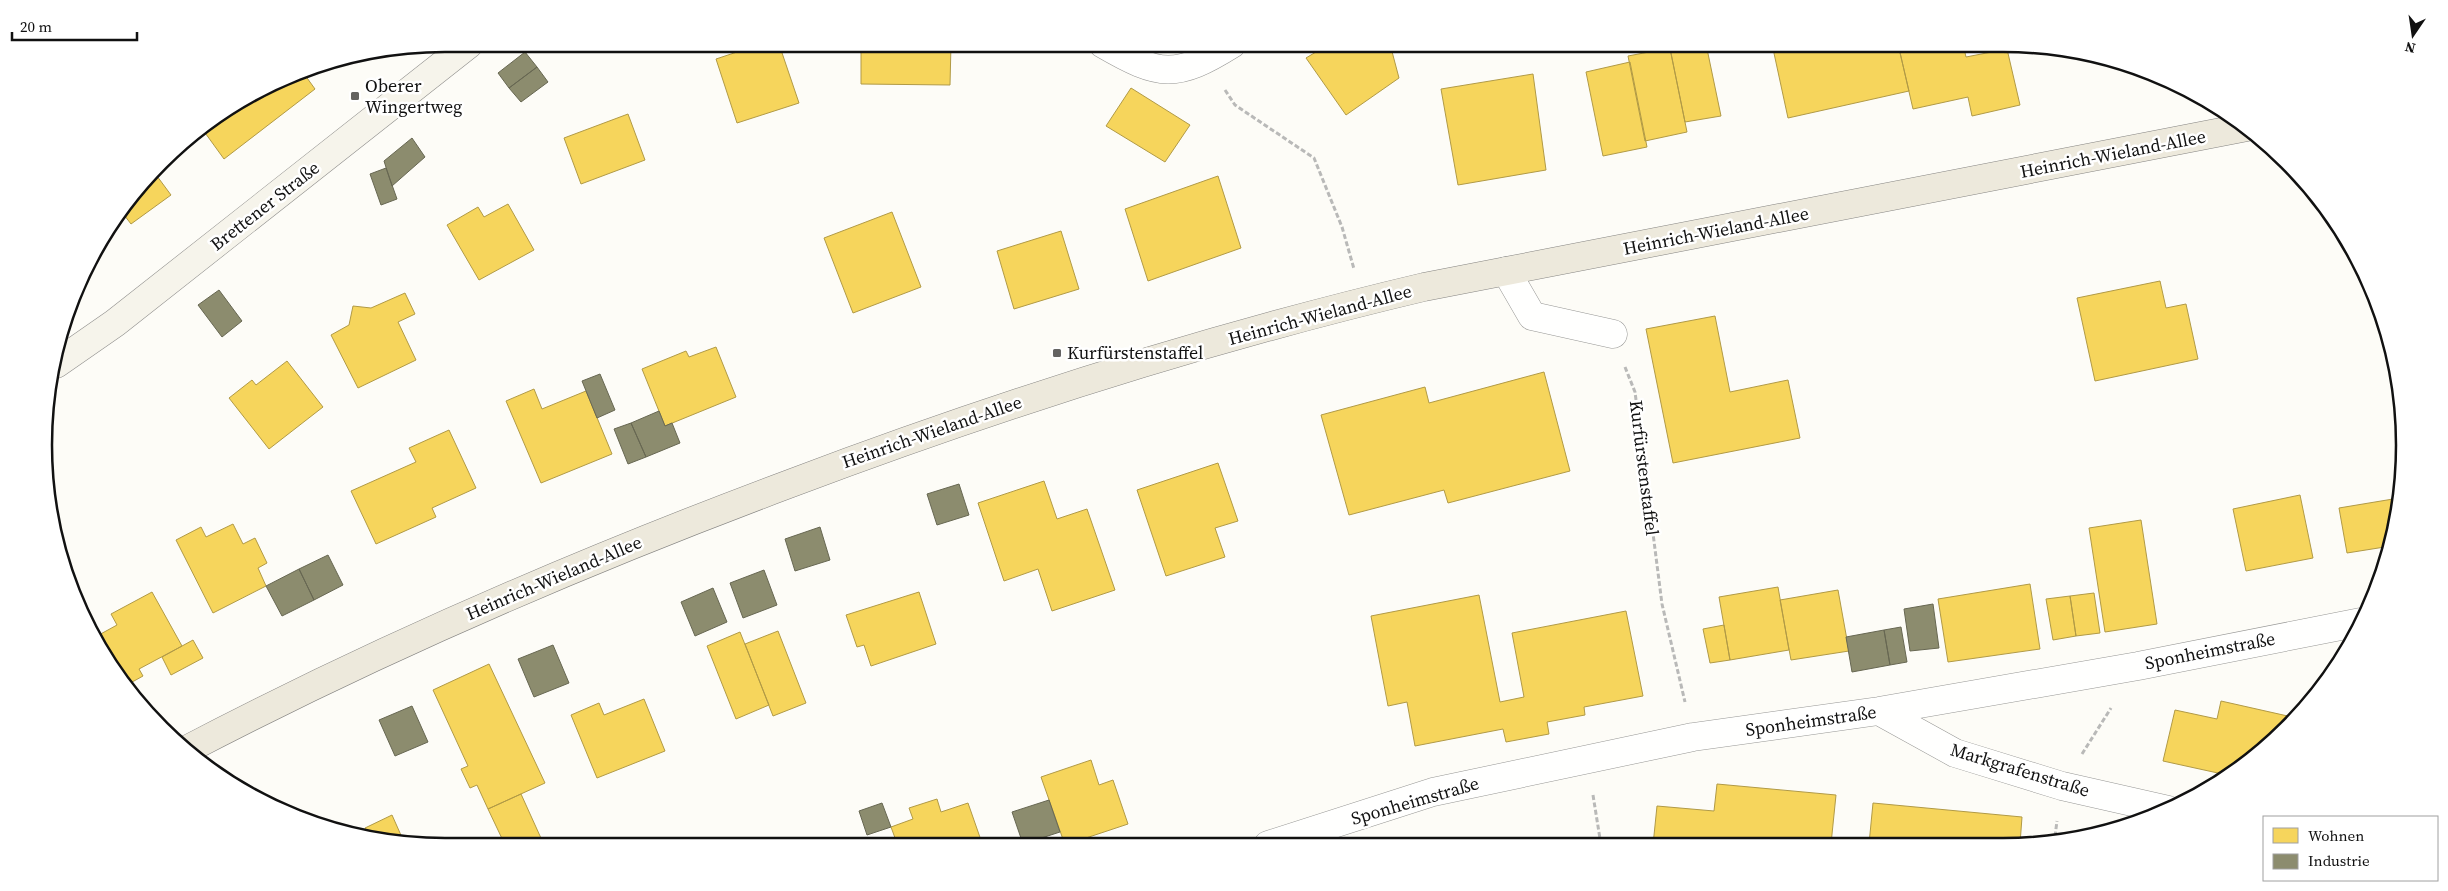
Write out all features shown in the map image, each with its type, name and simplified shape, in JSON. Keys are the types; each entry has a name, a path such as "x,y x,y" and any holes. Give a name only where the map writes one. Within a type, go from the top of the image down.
{"main road":[{"name":"Heinrich-Wieland-Allee","path":"193,746 243,720 457,618 697,518 842,464 1063,386 1363,301 1506,271 2235,129"}],"street":[{"name":"Brettener Straße","path":"62,360 115,323 459,52"},
{"path":"1116,52 1130,60 1164,70 1189,68 1219,52"},
{"path":"1506,271 1532,316 1612,334"},
{"name":"Sponheimstraße","path":"1292,838 1433,792 1693,737 1880,712 2138,666 2353,624"},
{"name":"Markgrafenstraße","path":"1880,712 1955,753 2062,786 2156,807"}],"path":[{"path":"1205,61 1235,105 1314,158 1342,227 1363,301"},
{"name":"Kurfürstenstaffel","path":"1612,334 1635,392 1662,604 1693,737"},
{"path":"2062,786 2138,666"},
{"path":"1588,760 1600,838"}],"building: Wohnen":[{"path":"737,52 782,52 799,103 737,123 716,59"},
{"path":"861,52 951,52 950,85 861,84"},
{"path":"1316,52 1392,52 1399,78 1346,115 1306,58"},
{"path":"1649,52 1671,52 1687,132 1645,141 1628,56"},
{"path":"1671,52 1708,52 1721,116 1685,122"},
{"path":"1774,52 1900,52 1909,91 1788,118"},
{"path":"1900,52 1965,52 1966,57 1992,52 2008,52 2020,105 1972,116 1968,97 1913,109"},
{"path":"1630,62 1647,147 1603,156 1586,72"},
{"path":"1533,74 1546,170 1458,185 1441,89"},
{"path":"307,78 315,89 224,159 206,134 249,105"},
{"path":"1131,88 1190,125 1165,162 1106,126"},
{"path":"628,114 645,160 581,184 564,138"},
{"path":"1218,176 1241,248 1148,281 1125,209"},
{"path":"158,178 171,195 131,224 126,217"},
{"path":"508,204 534,250 479,280 447,225 478,207 484,217"},
{"path":"892,212 921,287 853,313 824,238"},
{"path":"1061,231 1079,289 1014,309 997,251"},
{"path":"2160,281 2166,308 2186,304 2198,359 2095,381 2077,298"},
{"path":"405,293 415,314 398,322 416,360 358,388 331,335 349,325 353,306 371,308"},
{"path":"1715,316 1730,392 1788,380 1800,438 1673,463 1646,329"},
{"path":"716,347 736,397 665,426 642,369 686,351 689,357"},
{"path":"287,361 323,407 269,449 229,398 252,380 256,385"},
{"path":"1544,372 1570,471 1448,503 1444,490 1349,515 1321,415 1425,387 1429,403"},
{"path":"534,389 542,409 586,391 612,454 541,483 506,401"},
{"path":"449,430 476,488 432,508 436,517 376,544 351,491 416,462 409,448"},
{"path":"1218,463 1238,521 1215,528 1225,557 1166,576 1137,490"},
{"path":"1044,481 1057,519 1087,509 1115,590 1052,611 1038,569 1004,581 978,503"},
{"path":"2300,495 2313,558 2246,571 2233,509"},
{"path":"2392,499 2382,547 2347,553 2339,508"},
{"path":"2141,520 2157,624 2105,632 2089,528"},
{"path":"233,524 243,544 255,538 267,563 258,568 266,586 213,613 176,540 201,527 206,537"},
{"path":"2030,584 2040,649 1948,662 1938,599"},
{"path":"1778,587 1789,650 1730,660 1719,597"},
{"path":"1838,590 1849,651 1791,660 1780,600"},
{"path":"152,592 182,646 139,669 143,676 132,682 101,634 117,625 111,614"},
{"path":"919,592 936,644 871,666 864,645 857,647 846,615"},
{"path":"2094,593 2100,633 2076,636 2070,596"},
{"path":"1479,595 1500,702 1524,697 1512,633 1626,611 1643,696 1584,707 1585,715 1547,722 1549,734 1506,742 1503,729 1415,746 1407,702 1388,706 1371,616"},
{"path":"2070,596 2076,636 2053,640 2046,599"},
{"path":"1724,625 1730,660 1710,663 1703,629"},
{"path":"778,631 806,703 773,716 745,644"},
{"path":"740,632 769,705 736,719 707,646"},
{"path":"193,640 203,658 171,675 162,657"},
{"path":"489,664 545,783 488,809 477,785 470,788 461,769 468,766 433,690"},
{"path":"644,699 665,751 597,778 571,715 599,703 604,715"},
{"path":"2221,701 2287,716 2262,741 2219,773 2163,761 2175,710 2217,719"},
{"path":"1091,760 1099,785 1113,780 1128,824 1086,838 1063,838 1041,777"},
{"path":"1717,784 1836,795 1832,838 1654,838 1657,806 1714,811"},
{"path":"521,794 541,838 502,838 488,809"},
{"path":"937,799 941,812 968,803 980,838 895,838 891,827 913,819 909,808"},
{"path":"1873,803 2022,817 2020,838 1870,838"},
{"path":"392,815 401,836 369,831 365,828"}],"building: Industrie":[{"path":"525,52 537,67 509,88 498,73"},
{"path":"537,67 548,82 521,102 509,88"},
{"path":"412,138 425,157 392,186 384,161"},
{"path":"386,168 397,199 381,205 370,174"},
{"path":"219,290 242,321 222,337 198,305"},
{"path":"600,374 615,410 597,418 582,381"},
{"path":"659,411 665,426 672,423 680,443 646,457 631,423"},
{"path":"631,423 646,457 628,464 614,429"},
{"path":"959,484 969,515 937,525 927,494"},
{"path":"820,527 830,560 795,571 785,539"},
{"path":"328,555 343,585 314,600 299,569"},
{"path":"299,569 314,600 282,616 266,586"},
{"path":"764,570 777,605 743,618 730,583"},
{"path":"713,588 727,622 695,636 681,602"},
{"path":"1933,604 1939,648 1910,651 1904,609"},
{"path":"1901,627 1907,662 1890,665 1884,630"},
{"path":"1884,630 1890,665 1852,672 1846,637"},
{"path":"553,645 569,683 534,697 518,659"},
{"path":"412,706 428,742 395,756 379,720"},
{"path":"1049,800 1060,832 1042,838 1021,838 1012,812"},
{"path":"882,803 891,827 867,835 859,811"}],"place":[{"name":"Oberer Wingertweg","path":"355,96"},
{"name":"Kurfürstenstaffel","path":"1057,353"}]}
